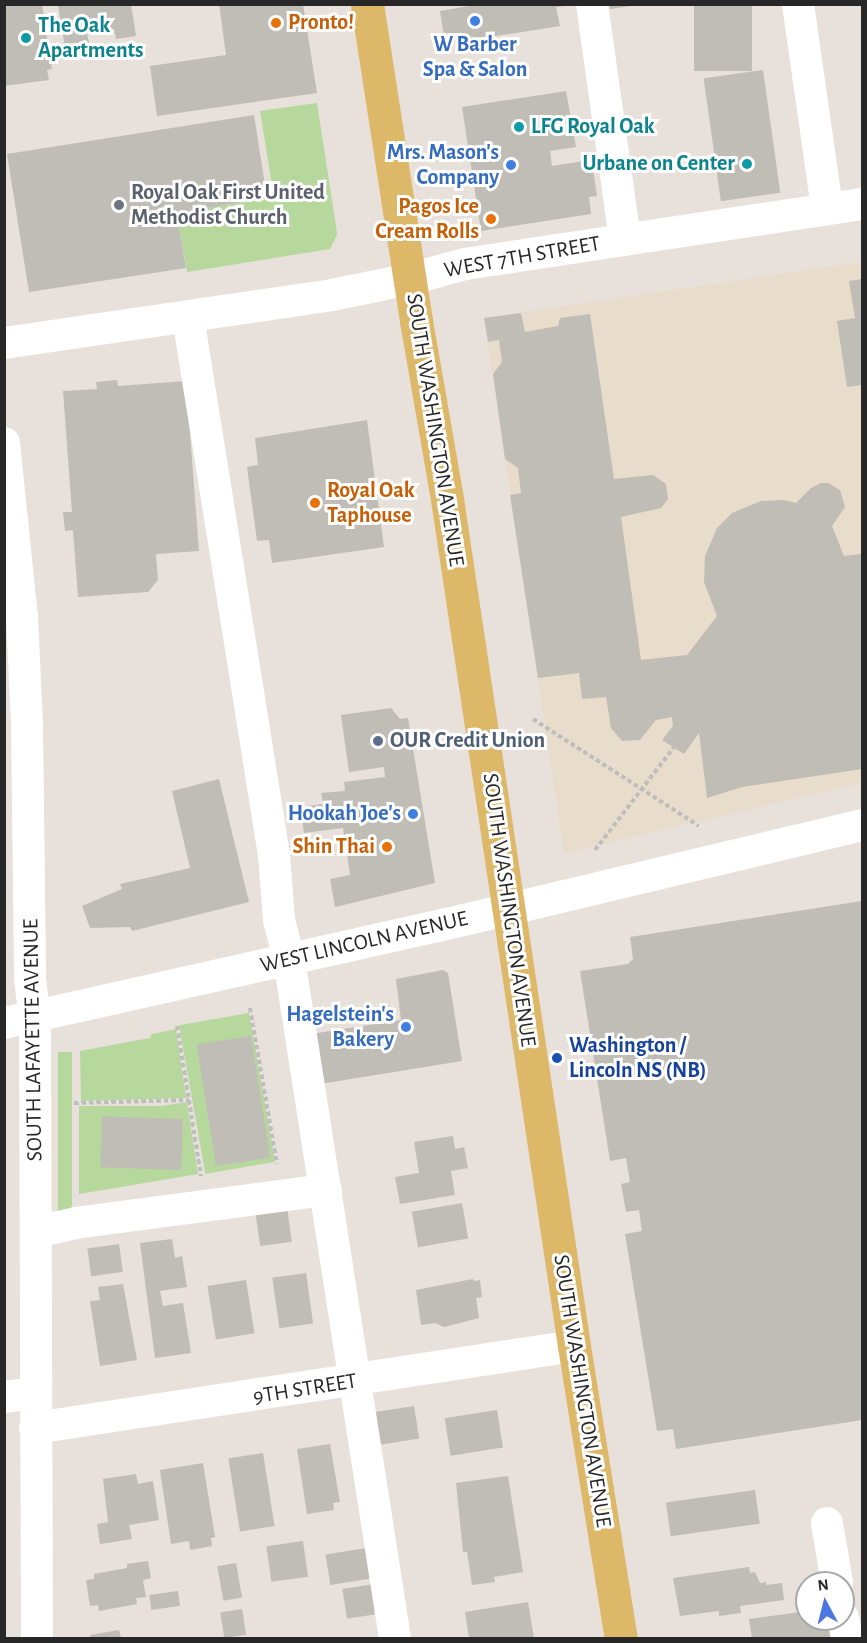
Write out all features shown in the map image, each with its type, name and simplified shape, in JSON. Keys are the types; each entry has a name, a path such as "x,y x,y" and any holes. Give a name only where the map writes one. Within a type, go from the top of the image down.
{"main road":[{"name":"SOUTH WASHINGTON AVENUE","path":"367,4 447,499 574,1346 621,1638"}],"street":[{"path":"592,4 625,240"},
{"path":"798,4 827,209"},
{"name":"WEST 7TH STREET","path":"4,343 332,295 410,279 465,264 862,204"},
{"path":"188,317 274,855 279,920 290,959 395,1638"},
{"name":"SOUTH LAFAYETTE AVENUE","path":"4,443 12,577 27,724 30,979 35,1017 37,1638"},
{"name":"WEST LINCOLN AVENUE","path":"4,1023 509,909 862,825"},
{"path":"37,1232 75,1223 326,1190"},
{"name":"9TH STREET","path":"35,1428 574,1346"},
{"path":"4,1397 35,1393"},
{"path":"827,1523 835,1571"}],"path":[{"path":"533,719 699,826"},
{"path":"594,850 674,747"},
{"path":"250,1008 279,1164 268,1166"},
{"path":"177,1026 202,1177"},
{"path":"74,1103 189,1100"},
{"path":"190,1179 213,1175"}],"shaded area":[{"path":"862,262 862,783 564,853 484,318"}],"green space":[{"path":"317,103 337,235 330,249 187,272 177,213 274,197 260,111"},
{"path":"249,1013 275,1162 205,1174 179,1025"},
{"path":"176,1029 186,1098 81,1101 80,1051 150,1038 152,1034"},
{"path":"58,1052 72,1052 72,1215 58,1215"},
{"path":"187,1102 198,1174 79,1194 79,1106 161,1106"}],"building":[{"name":"The Oak Apartments","path":"42,4 52,69 47,70 49,80 4,86 4,7"},
{"path":"131,4 136,36 116,39 114,29 87,33 89,43 65,47 58,5"},
{"path":"219,4 303,4 317,93 157,116 150,66 226,55"},
{"path":"481,4 566,4 566,6 556,7 560,26 445,44 440,11"},
{"path":"609,4 631,4 631,6 610,9"},
{"path":"694,4 752,4 752,71 694,71"},
{"name":"Urbane on Center","path":"763,70 780,193 721,201 704,78"},
{"path":"566,91 576,147 550,151 552,166 603,158 604,168 593,170 597,196 589,197 591,214 481,231 462,107"},
{"name":"Royal Oak First United Methodist Church","path":"254,115 267,198 177,213 186,268 29,292 7,154"},
{"path":"862,279 862,385 847,387 837,321 855,318 849,281"},
{"path":"521,313 525,332 558,326 560,318 590,314 614,479 653,475 666,484 668,499 661,508 621,517 641,660 687,655 717,616 704,582 705,556 717,528 732,513 761,501 784,500 796,503 811,488 821,483 828,483 840,490 845,507 832,526 844,556 862,554 862,769 742,787 707,798 699,733 684,754 662,740 673,726 672,717 656,720 640,740 622,741 611,728 606,697 582,699 579,673 538,678 510,495 521,493 518,468 505,459 493,374 502,362 499,340 488,342 484,318"},
{"path":"117,380 118,386 186,381 199,551 156,554 158,580 148,592 78,597 73,530 65,531 63,512 72,512 63,391 97,389 96,382"},
{"name":"Royal Oak Taphouse","path":"367,420 384,547 272,563 269,540 257,541 247,467 258,465 255,438"},
{"path":"391,708 400,719 408,718 435,883 335,907 330,879 350,875 343,828 304,833 300,807 323,804 321,793 345,791 344,782 385,777 384,767 349,772 341,715"},
{"path":"219,779 249,902 132,931 130,927 90,928 82,906 122,889 120,884 190,868 172,791"},
{"path":"862,901 862,1420 676,1449 673,1429 657,1431 625,1234 642,1231 639,1210 626,1212 621,1184 630,1182 626,1158 610,1161 580,971 628,964 633,959 630,937"},
{"name":"Hagelstein's Bakery","path":"443,970 448,973 462,1061 320,1084 311,1034 401,1020 396,979"},
{"path":"251,1036 270,1157 216,1166 197,1045"},
{"path":"102,1116 183,1119 181,1170 100,1167"},
{"path":"453,1136 455,1149 464,1147 468,1168 451,1171 455,1195 400,1204 395,1177 419,1173 414,1142"},
{"path":"462,1203 468,1238 418,1247 412,1212"},
{"path":"287,1207 292,1242 260,1246 255,1211"},
{"path":"172,1239 175,1258 182,1256 187,1287 160,1291 163,1306 183,1303 191,1353 155,1358 140,1243"},
{"path":"119,1244 123,1272 91,1276 87,1248"},
{"path":"306,1273 313,1324 279,1328 272,1278"},
{"path":"473,1279 474,1281 480,1280 482,1297 476,1298 479,1318 444,1327 435,1323 421,1325 416,1290"},
{"path":"246,1280 254,1333 216,1339 207,1286"},
{"path":"123,1284 137,1360 100,1366 90,1301 100,1300 98,1287"},
{"path":"414,1406 419,1439 378,1445 373,1413"},
{"path":"497,1410 503,1448 451,1456 445,1418"},
{"path":"330,1444 340,1502 333,1503 334,1510 307,1514 297,1449"},
{"path":"263,1453 275,1526 240,1532 228,1458"},
{"path":"203,1463 215,1537 211,1538 212,1546 190,1550 189,1541 171,1544 160,1470"},
{"path":"136,1474 138,1484 153,1481 159,1520 129,1525 132,1539 100,1544 97,1524 108,1522 103,1479"},
{"path":"508,1476 523,1572 494,1577 495,1582 472,1585 467,1552 463,1552 456,1483"},
{"path":"755,1490 760,1524 671,1536 666,1503"},
{"path":"303,1541 308,1577 271,1582 266,1546"},
{"path":"366,1548 371,1579 330,1585 326,1554"},
{"path":"148,1561 151,1578 143,1580 146,1597 136,1598 137,1604 99,1611 98,1605 90,1606 86,1580 94,1579 94,1574 127,1568 127,1564"},
{"path":"236,1563 242,1597 223,1601 217,1566"},
{"path":"749,1567 750,1573 755,1572 760,1583 766,1582 766,1585 782,1583 784,1600 740,1606 741,1613 719,1616 719,1611 680,1616 673,1578"},
{"path":"374,1584 379,1614 347,1619 342,1589"},
{"path":"178,1591 180,1606 151,1610 149,1595"},
{"path":"528,1602 534,1638 469,1638 465,1612"},
{"path":"242,1609 246,1635 224,1638 220,1612"},
{"path":"795,1613 795,1631 830,1631 831,1638 752,1638 749,1619"},
{"path":"119,1630 121,1638 91,1638 90,1635"}],"place":[{"name":"W Barber Spa & Salon","path":"475,21"},
{"name":"Pronto!","path":"276,23"},
{"name":"The Oak Apartments","path":"26,38"},
{"name":"LFG Royal Oak","path":"519,127"},
{"name":"Urbane on Center","path":"747,164"},
{"name":"Mrs. Mason's Company","path":"511,165"},
{"name":"Royal Oak First United Methodist Church","path":"119,205"},
{"name":"Pagos Ice Cream Rolls","path":"491,219"},
{"name":"Royal Oak Taphouse","path":"315,503"},
{"name":"OUR Credit Union","path":"378,741"},
{"name":"Hookah Joe's","path":"413,814"},
{"name":"Shin Thai","path":"387,847"},
{"name":"Hagelstein's Bakery","path":"406,1027"},
{"name":"Washington / Lincoln NS (NB)","path":"557,1058"}]}
